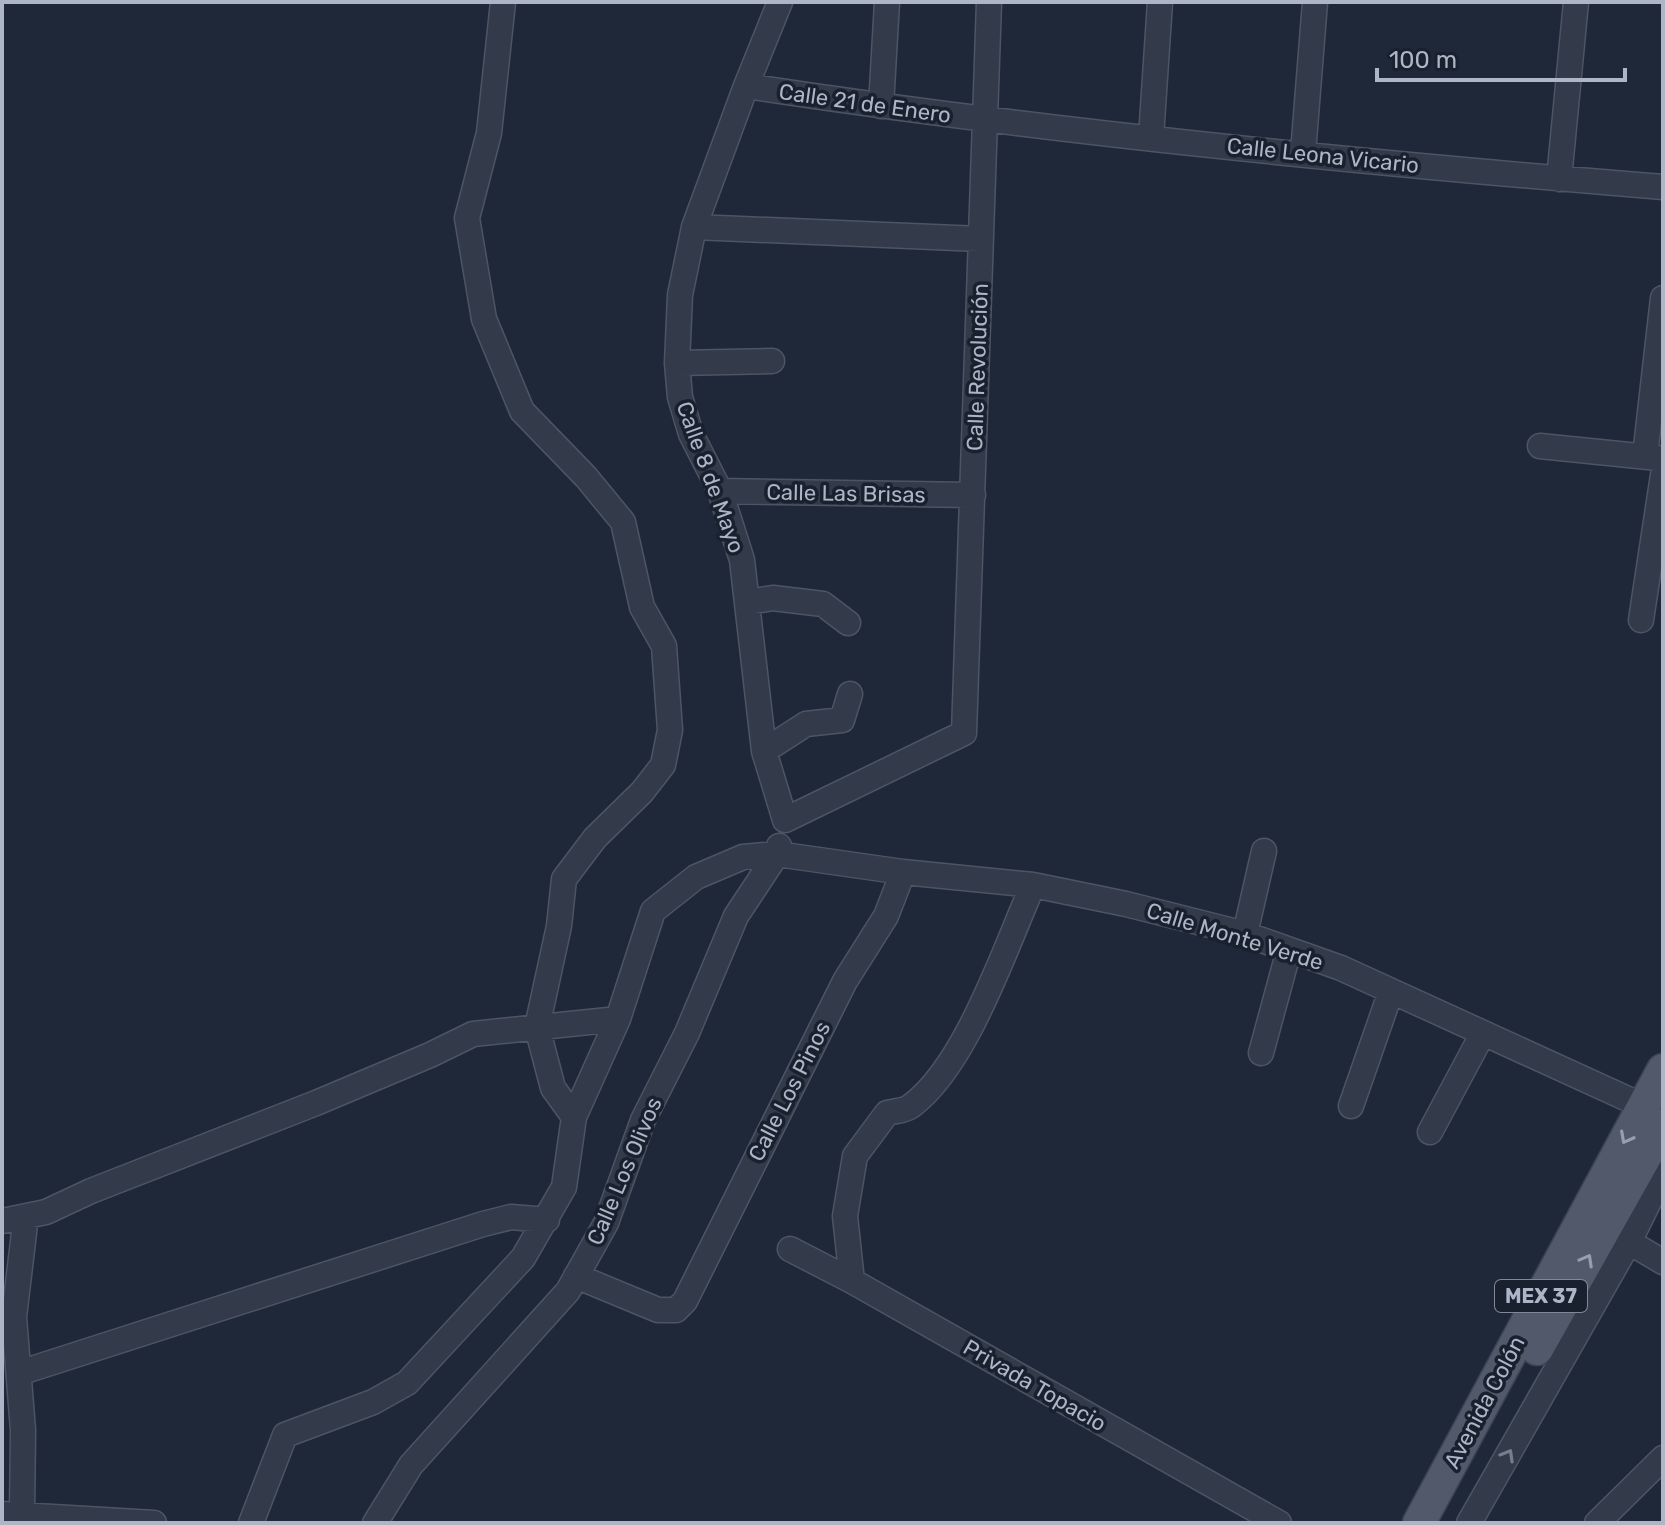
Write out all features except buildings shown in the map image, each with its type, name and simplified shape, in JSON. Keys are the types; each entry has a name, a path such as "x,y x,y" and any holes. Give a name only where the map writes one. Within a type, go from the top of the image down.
{"main road":[{"name":"Avenida Colón","path":"1439,1523 1656,1116 1663,1070"},
{"name":"Avenida Colón","path":"1419,1523 1656,1116"}],"street":[{"path":"503,2 489,133 467,218 484,319 522,411 586,477 623,522 642,607 664,646 670,730 663,765 642,792 595,838 564,879 559,926 537,1027 553,1088 574,1117"},
{"name":"Calle 8 de Mayo","path":"780,2 694,227 680,295 677,363 680,397 691,434 720,491 742,560 764,751 785,820"},
{"path":"881,106 887,2"},
{"name":"Calle Revolución","path":"785,820 964,733 989,2"},
{"path":"1151,137 1160,2"},
{"path":"1303,153 1315,2"},
{"path":"1559,179 1576,2"},
{"name":"Calle 21 de Enero","path":"746,86 984,119"},
{"name":"Calle Leona Vicario","path":"984,119 1559,179 1663,187"},
{"path":"694,227 980,239"},
{"path":"1540,446 1654,457 1663,298"},
{"path":"677,363 772,361"},
{"path":"1641,620 1663,475"},
{"name":"Calle Las Brisas","path":"720,491 973,495"},
{"path":"748,602 773,598 823,604 848,623"},
{"path":"764,751 806,724 842,720 850,694"},
{"name":"Calle Los Olivos","path":"375,1523 411,1465 568,1291 606,1223 643,1120 687,1033 736,916 777,854 785,820"},
{"path":"1245,934 1264,851"},
{"name":"Calle Monte Verde","path":"251,1523 285,1435 373,1402 407,1383 523,1258 564,1187 574,1117 618,1019 653,911 696,877 743,857 777,854 903,872 1033,885 1126,904 1245,934 1341,968 1656,1116"},
{"name":"Calle Los Pinos","path":"576,1276 658,1310 676,1310 685,1301 845,981 886,916 903,872"},
{"path":"852,1281 845,1216 855,1156 887,1113 909,1108 940,1077 968,1034 1033,885"},
{"path":"1261,1053 1289,950"},
{"path":"1351,1106 1391,991"},
{"path":"154,1523 12,1514 23,1430 14,1317 14,1219 46,1212 91,1191 316,1103 473,1034 618,1019"},
{"path":"1430,1132 1483,1033"},
{"path":"1469,1523 1629,1242 1663,1173"},
{"path":"19,1373 483,1224 511,1217 547,1220"},
{"path":"1629,1242 1663,1262"},
{"name":"Privada Topacio","path":"790,1249 1279,1523"},
{"path":"1597,1523 1663,1458"}]}
